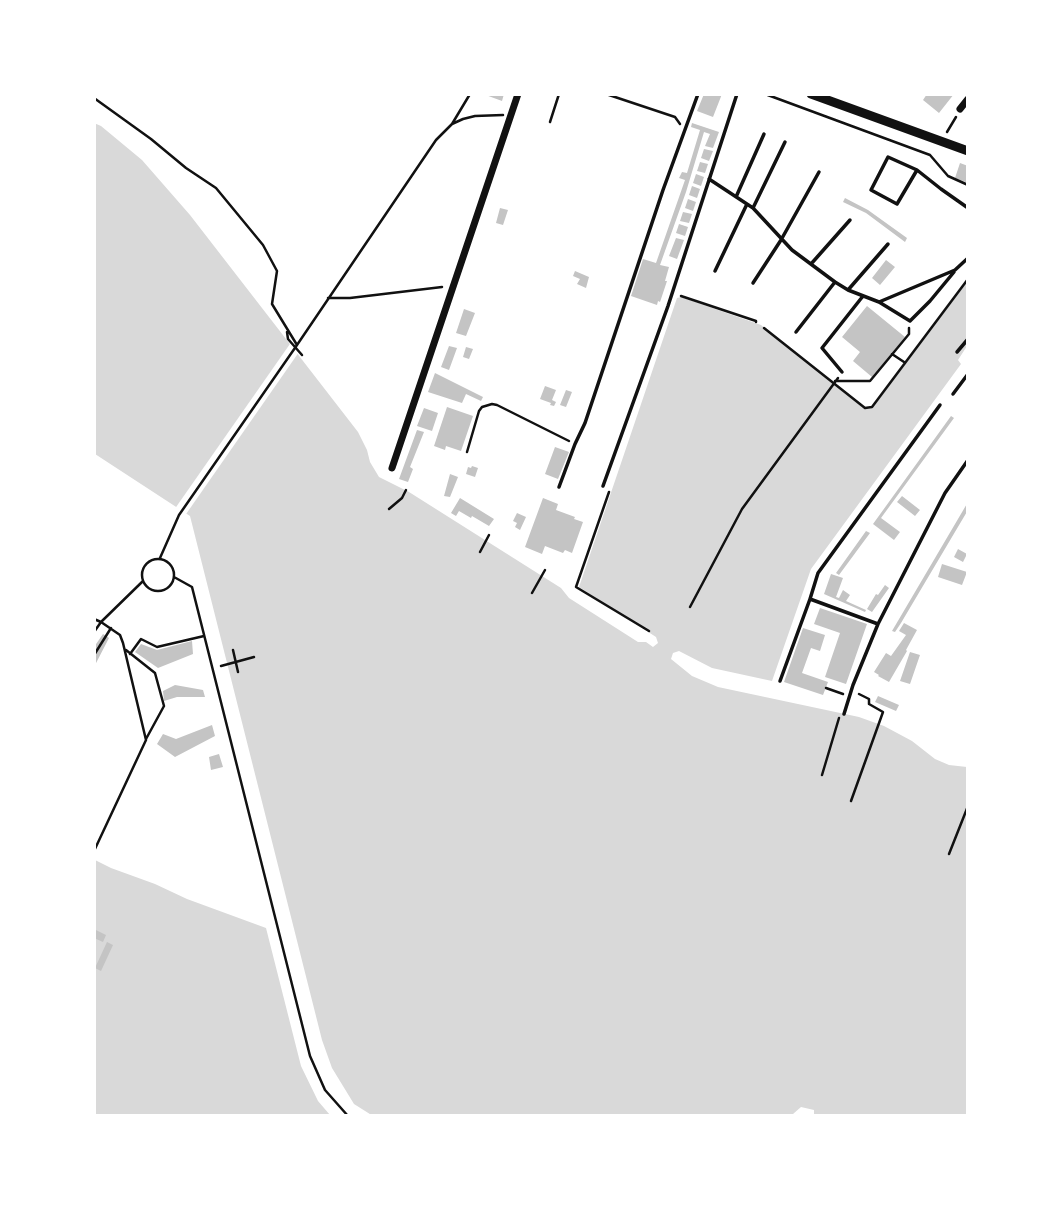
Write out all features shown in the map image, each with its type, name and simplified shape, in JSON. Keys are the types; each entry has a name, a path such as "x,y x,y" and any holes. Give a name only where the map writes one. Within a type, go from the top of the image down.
{"street":[{"path":"393,468 519,94"},
{"path":"811,94 968,151"},
{"path":"960,109 968,99"}],"lane":[{"path":"559,487 585,423 698,94"},
{"path":"603,486 668,306 737,94"},
{"path":"736,197 764,134"},
{"path":"753,208 785,142"},
{"path":"917,170 897,204 871,190 888,157 917,170 940,190 968,208"},
{"path":"753,283 819,172"},
{"path":"709,179 753,208 792,250 835,282 879,302 910,322 968,258"},
{"path":"715,271 747,204"},
{"path":"811,264 850,220"},
{"path":"848,290 888,244"},
{"path":"879,302 955,271"},
{"path":"796,332 835,282"},
{"path":"842,372 822,348 863,296"},
{"path":"957,352 968,339"},
{"path":"953,394 968,374"},
{"path":"780,681 818,573 940,405"},
{"path":"842,714 878,624 945,493 968,460"},
{"path":"810,599 878,624"}],"path":[{"path":"160,558 179,515 436,140 452,124 471,94"},
{"path":"550,122 559,94"},
{"path":"606,94 675,117 681,125 687,127"},
{"path":"765,94 930,155 948,176 968,185"},
{"path":"94,98 216,188 263,246 277,271 272,304 302,355"},
{"path":"942,141 960,109"},
{"path":"452,124 475,116 511,115"},
{"path":"764,328 865,408 872,407 968,279"},
{"path":"328,298 441,287 451,292"},
{"path":"677,295 755,322"},
{"path":"834,382 870,381 909,334 910,322"},
{"path":"287,329 288,339 297,346"},
{"path":"892,354 904,363"},
{"path":"690,607 742,509 834,382"},
{"path":"467,452 479,411 492,404 575,444"},
{"path":"611,485 576,587 649,631"},
{"path":"389,509 402,498 406,490"},
{"path":"480,552 489,535"},
{"path":"160,558 170,564 174,577 171,585 162,591 155,591 143,581 142,569 149,561 160,558"},
{"path":"532,593 545,570"},
{"path":"174,577 192,587 310,1056 325,1090 348,1115"},
{"path":"94,632 143,581"},
{"path":"94,619 120,635 126,650 146,740"},
{"path":"94,655 111,628"},
{"path":"130,654 141,639 157,646 204,636"},
{"path":"94,851 164,706 155,673 126,650"},
{"path":"233,650 238,672"},
{"path":"221,666 254,657"},
{"path":"826,688 850,696"},
{"path":"851,801 883,712 869,704 869,699 852,690"},
{"path":"822,775 842,714"},
{"path":"949,855 968,806"}],"shaded area":[{"path":"94,123 142,160 190,215 358,432 379,477 409,492 561,588 569,598 638,642 646,642 653,647 658,643 656,637 579,587 677,298 681,297 761,325 865,409 872,408 967,282 967,346 958,360 961,364 811,569 772,681 712,668 679,651 673,653 671,659 692,676 718,687 859,717 884,726 912,741 935,759 949,765 967,767 967,1115 814,1115 814,1110 801,1107 793,1114 782,1116 373,1116 354,1104 332,1068 322,1040 190,516 95,454"},
{"path":"95,860 187,899 266,928 301,1066 318,1101 330,1115 95,1116"}],"pier":[{"path":"292,341 299,352 184,517 174,510"}],"building":[{"path":"483,94 504,94 502,101"},
{"path":"704,94 722,94 713,117 697,111"},
{"path":"927,94 954,94 939,113 923,100"},
{"path":"692,123 719,132 713,148 705,146 710,134 704,132 660,265 669,267 667,281 657,305 631,296 643,259 656,263 685,180 679,178 682,172 687,173 700,130 691,127"},
{"path":"704,149 713,151 709,161 701,158"},
{"path":"700,162 708,164 705,173 697,171"},
{"path":"960,163 968,166 968,183 955,178"},
{"path":"696,174 704,177 701,186 693,183"},
{"path":"692,186 700,189 697,198 689,195"},
{"path":"845,198 868,210 907,238 905,242 866,213 843,202"},
{"path":"688,199 696,202 693,211 685,208"},
{"path":"500,208 508,210 503,225 496,223"},
{"path":"683,212 692,214 689,223 680,221"},
{"path":"679,224 688,227 685,236 676,233"},
{"path":"676,238 684,240 677,259 669,256"},
{"path":"886,260 895,267 880,285 872,278"},
{"path":"575,271 589,277 586,288 577,284 580,279 573,276"},
{"path":"867,306 905,337 872,377 853,361 860,352 842,337"},
{"path":"464,309 475,313 466,336 456,333"},
{"path":"449,346 457,348 449,370 441,367"},
{"path":"466,347 473,349 469,359 463,357"},
{"path":"435,373 483,397 481,401 466,394 462,403 428,392"},
{"path":"545,386 556,390 552,400 556,402 554,406 540,399"},
{"path":"566,390 572,392 566,407 560,405"},
{"path":"447,407 473,416 461,451 446,446 445,450 434,446"},
{"path":"424,408 438,413 432,431 417,426"},
{"path":"951,416 954,418 881,518 900,532 894,540 873,524"},
{"path":"417,430 424,432 410,467 413,469 408,482 399,479"},
{"path":"555,447 569,452 558,479 545,474"},
{"path":"468,467 478,468 475,477 466,474"},
{"path":"450,474 458,477 450,497 444,496"},
{"path":"902,496 920,510 915,516 897,502"},
{"path":"460,498 494,519 489,526 459,511 456,516 451,513"},
{"path":"543,498 558,504 556,510 583,522 572,553 565,550 563,553 545,546 542,554 525,547"},
{"path":"968,502 968,510 901,623 895,632 892,631"},
{"path":"517,513 526,517 520,530 515,527 517,523 513,521"},
{"path":"866,531 870,533 839,575 836,573"},
{"path":"958,549 967,554 963,562 954,557"},
{"path":"942,564 967,572 962,585 938,577"},
{"path":"831,574 843,578 836,597 839,598 843,590 850,595 846,601 866,610 865,612 824,594"},
{"path":"885,585 889,588 872,612 867,609 876,594 878,595"},
{"path":"820,608 867,624 846,684 825,677 840,633 814,624"},
{"path":"904,623 917,630 889,682 874,672 886,653 891,656 906,635 899,631"},
{"path":"803,628 825,635 820,651 811,648 802,673 828,682 823,695 784,682"},
{"path":"103,634 109,638 94,667 94,647"},
{"path":"192,641 193,654 158,668 135,652 141,644 157,650"},
{"path":"910,652 920,655 910,684 900,681"},
{"path":"175,685 203,690 205,697 177,697 164,701 163,691"},
{"path":"878,696 899,705 896,711 875,702"},
{"path":"212,725 215,736 175,757 157,744 163,734 176,739"},
{"path":"219,754 223,767 211,770 209,757"},
{"path":"94,929 106,935 103,942 94,938"},
{"path":"107,942 113,945 101,971 95,968"}]}
